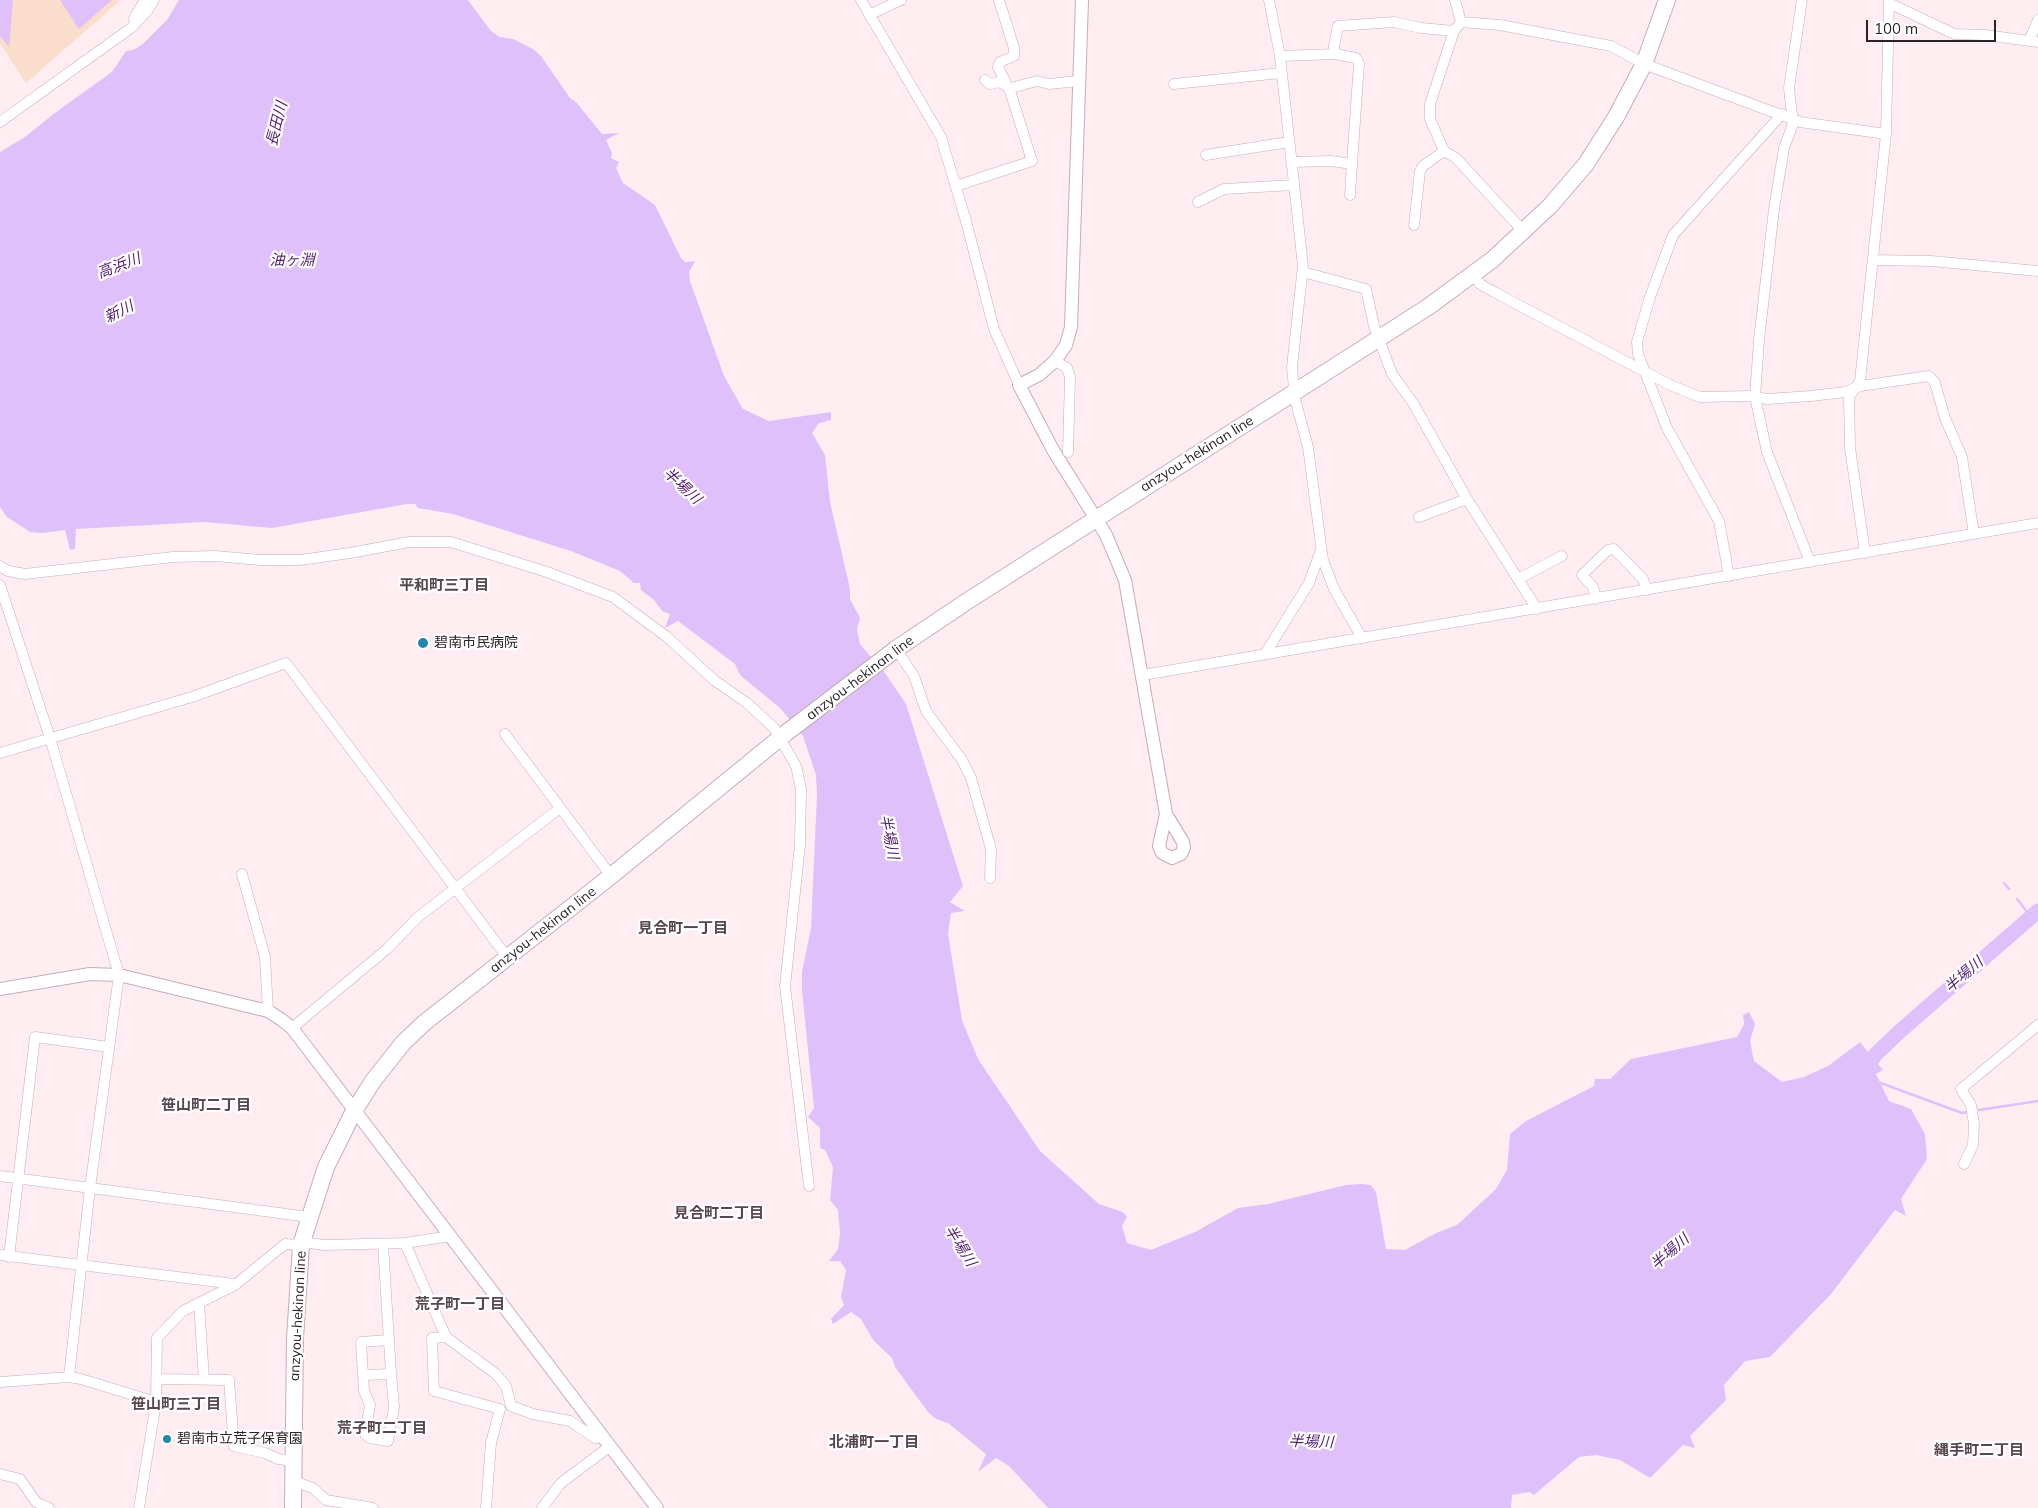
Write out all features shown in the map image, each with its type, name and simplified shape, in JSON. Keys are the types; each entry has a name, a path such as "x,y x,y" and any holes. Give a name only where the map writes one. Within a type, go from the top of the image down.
{"main road":[{"name":"anzyou-hekinan line","path":"293,1508 296,1321 302,1243 326,1167 354,1111 373,1081 403,1044 424,1022 611,876 783,736 896,649 1474,275 1524,232 1550,206 1586,164 1616,117 1644,64 1667,0"}],"street":[{"path":"131,28 132,22 145,0"},
{"path":"0,122 131,28 148,10 154,0"},
{"path":"861,0 941,137 994,329 1019,386 1053,450 1096,519 1115,554 1125,580 1143,674 1166,814"},
{"path":"869,15 901,0"},
{"path":"956,186 1032,161 1010,91 998,67 1000,62 1014,56 1014,48 999,0"},
{"path":"1019,386 1039,375 1055,361 1066,345 1071,327 1082,0"},
{"path":"1269,0 1280,56 1303,272 1292,359 1294,392 1308,447 1321,547 1330,581 1362,638"},
{"path":"1454,0 1461,22"},
{"path":"1802,0 1789,88 1793,124 1784,148 1774,209 1759,340 1755,397 1767,452 1810,562"},
{"path":"1865,553 1850,448 1849,397 1860,381 1886,134 1889,2 1954,34 1985,35 2034,42 2038,20"},
{"path":"1335,54 1334,46 1338,26 1394,22 1421,28 1454,30"},
{"path":"1461,22 1454,30 1429,110 1430,119 1444,150 1456,158 1524,232"},
{"path":"1461,22 1500,25 1611,46 1644,64 1792,119 1886,134"},
{"path":"1280,56 1335,54 1356,58 1359,63 1350,194"},
{"path":"1174,84 1281,73"},
{"path":"985,80 990,84 999,82 1011,88 1042,80 1049,84 1078,81"},
{"path":"1729,576 1719,521 1667,428 1636,347 1639,329 1673,235 1782,114"},
{"path":"1206,155 1289,142"},
{"path":"1414,225 1417,178 1423,166 1444,150"},
{"path":"1291,162 1331,160 1352,164"},
{"path":"1198,202 1224,189 1294,185"},
{"path":"1873,260 1932,261 2038,271"},
{"path":"1303,272 1366,289 1374,326 1392,374 1413,403 1467,499 1537,609"},
{"path":"1474,275 1480,284 1494,292 1670,385 1700,397 1755,397 1767,399 1811,396 1845,392 1855,388 1924,376 1933,379 1945,418 1962,457 1974,534"},
{"path":"1055,361 1067,368 1070,377 1068,452"},
{"path":"1419,517 1467,499"},
{"path":"1143,674 2038,523"},
{"path":"0,566 8,571 25,574 173,557 215,556 260,560 300,560 350,554 409,542 451,542 547,572 613,597 667,637 714,680 748,703 783,736 796,766 801,789 800,845 785,986 809,1186"},
{"path":"1265,654 1309,583 1321,547"},
{"path":"1596,599 1592,587 1582,575 1608,550 1614,549 1643,579 1647,590"},
{"path":"1518,578 1562,556"},
{"path":"0,585 50,738 119,975 90,1188 69,1377"},
{"path":"896,649 914,676 926,711 962,760 971,778 991,849 990,878"},
{"path":"0,752 192,697 286,663 507,958"},
{"path":"505,734 611,876"},
{"path":"292,1028 387,950 418,917 560,808"},
{"path":"242,874 266,957 268,1010"},
{"path":"0,989 90,974 119,975 268,1010 292,1028 656,1508"},
{"path":"1964,1164 1973,1145 1974,1124 1971,1105 1961,1089 2038,1025"},
{"path":"109,1047 35,1037 19,1179 4,1256 81,1267 235,1284"},
{"path":"0,1176 309,1217"},
{"path":"139,1508 156,1402 157,1338 183,1311 235,1284 285,1244 406,1243 451,1236"},
{"path":"406,1243 446,1337 496,1374 506,1386 511,1406 533,1414 570,1421 595,1438 605,1442"},
{"path":"383,1244 394,1407 388,1441 370,1438 365,1434 370,1405 364,1391 365,1375 361,1342 389,1340"},
{"path":"199,1303 204,1379"},
{"path":"446,1337 432,1338 434,1391 496,1408 500,1412 490,1443 486,1508"},
{"path":"365,1375 391,1374"},
{"path":"0,1382 69,1377 156,1402"},
{"path":"156,1379 229,1380 234,1446 265,1453 278,1459 294,1461"},
{"path":"542,1508 561,1484 605,1442"},
{"path":"0,1474 20,1479 36,1502 50,1508"},
{"path":"293,1481 313,1488 326,1500 373,1508"}],"shaded area":[{"path":"0,0 121,0 26,83 0,43"}],"water":[{"path":"0,0 13,0 9,47 0,36"},
{"path":"60,0 112,0 79,29"},
{"name":"油ヶ淵","path":"179,0 468,0 491,31 500,37 513,39 533,49 541,56 570,98 576,102 602,134 619,133 606,140 612,153 611,158 619,162 616,168 623,183 655,205 681,258 685,262 695,261 689,272 690,281 724,376 743,409 769,421 831,412 831,420 819,423 812,433 825,455 830,502 850,589 850,599 860,618 857,630 860,644 885,673 906,704 963,886 950,902 965,911 951,913 948,934 962,1020 978,1059 1040,1151 1099,1204 1123,1212 1127,1217 1122,1226 1127,1243 1151,1250 1197,1231 1238,1208 1268,1204 1346,1185 1362,1184 1371,1185 1376,1192 1386,1249 1405,1250 1436,1233 1457,1225 1496,1189 1507,1170 1510,1134 1526,1121 1594,1086 1595,1079 1610,1079 1631,1059 1737,1037 1744,1024 1743,1015 1749,1012 1755,1024 1750,1041 1754,1061 1782,1082 1804,1077 1828,1066 1860,1042 1883,1070 1876,1074 1889,1101 1911,1109 1925,1134 1927,1159 1901,1199 1906,1216 1895,1210 1831,1294 1770,1357 1745,1361 1724,1385 1726,1400 1690,1436 1695,1448 1683,1445 1650,1478 1620,1460 1596,1455 1579,1457 1534,1495 1529,1492 1512,1495 1511,1508 1048,1508 1009,1466 996,1458 978,1472 986,1454 948,1423 936,1419 928,1412 895,1367 892,1358 873,1340 861,1319 851,1312 833,1324 831,1319 844,1305 841,1297 846,1270 840,1261 829,1261 838,1249 840,1234 838,1210 830,1200 833,1167 825,1150 820,1148 820,1128 808,1117 814,1108 802,991 802,972 811,928 817,794 816,775 803,736 780,708 740,675 735,664 678,621 665,628 670,614 662,611 654,600 641,590 640,583 634,583 620,571 571,551 453,514 418,508 415,504 272,528 204,522 76,529 75,549 70,550 65,530 43,533 30,532 7,517 0,507 0,152 25,137 112,72 126,51 133,50 143,44 167,20"}],"waterway":[{"path":"2004,883 2009,889"},
{"path":"2017,899 2031,917"},
{"name":"半場川","path":"1862,1074 1876,1054 1899,1032 2038,911"},
{"path":"1878,1082 1962,1113 1968,1112"},
{"path":"1979,1110 2038,1101"}],"place":[{"name":"碧南市民病院","path":"423,643"},
{"name":"碧南市立荒子保育園","path":"167,1439"}],"district":[{"name":"平和町三丁目","path":"444,585"},
{"name":"見合町一丁目","path":"683,928"},
{"name":"笹山町二丁目","path":"206,1105"},
{"name":"見合町二丁目","path":"719,1213"},
{"name":"荒子町一丁目","path":"460,1304"},
{"name":"笹山町三丁目","path":"176,1404"},
{"name":"荒子町二丁目","path":"382,1428"},
{"name":"北浦町一丁目","path":"874,1442"},
{"name":"縄手町二丁目","path":"1979,1450"}],"water label":[{"name":"長田川","path":"277,124"},
{"name":"高浜川","path":"119,266"},
{"name":"新川","path":"119,312"}]}
